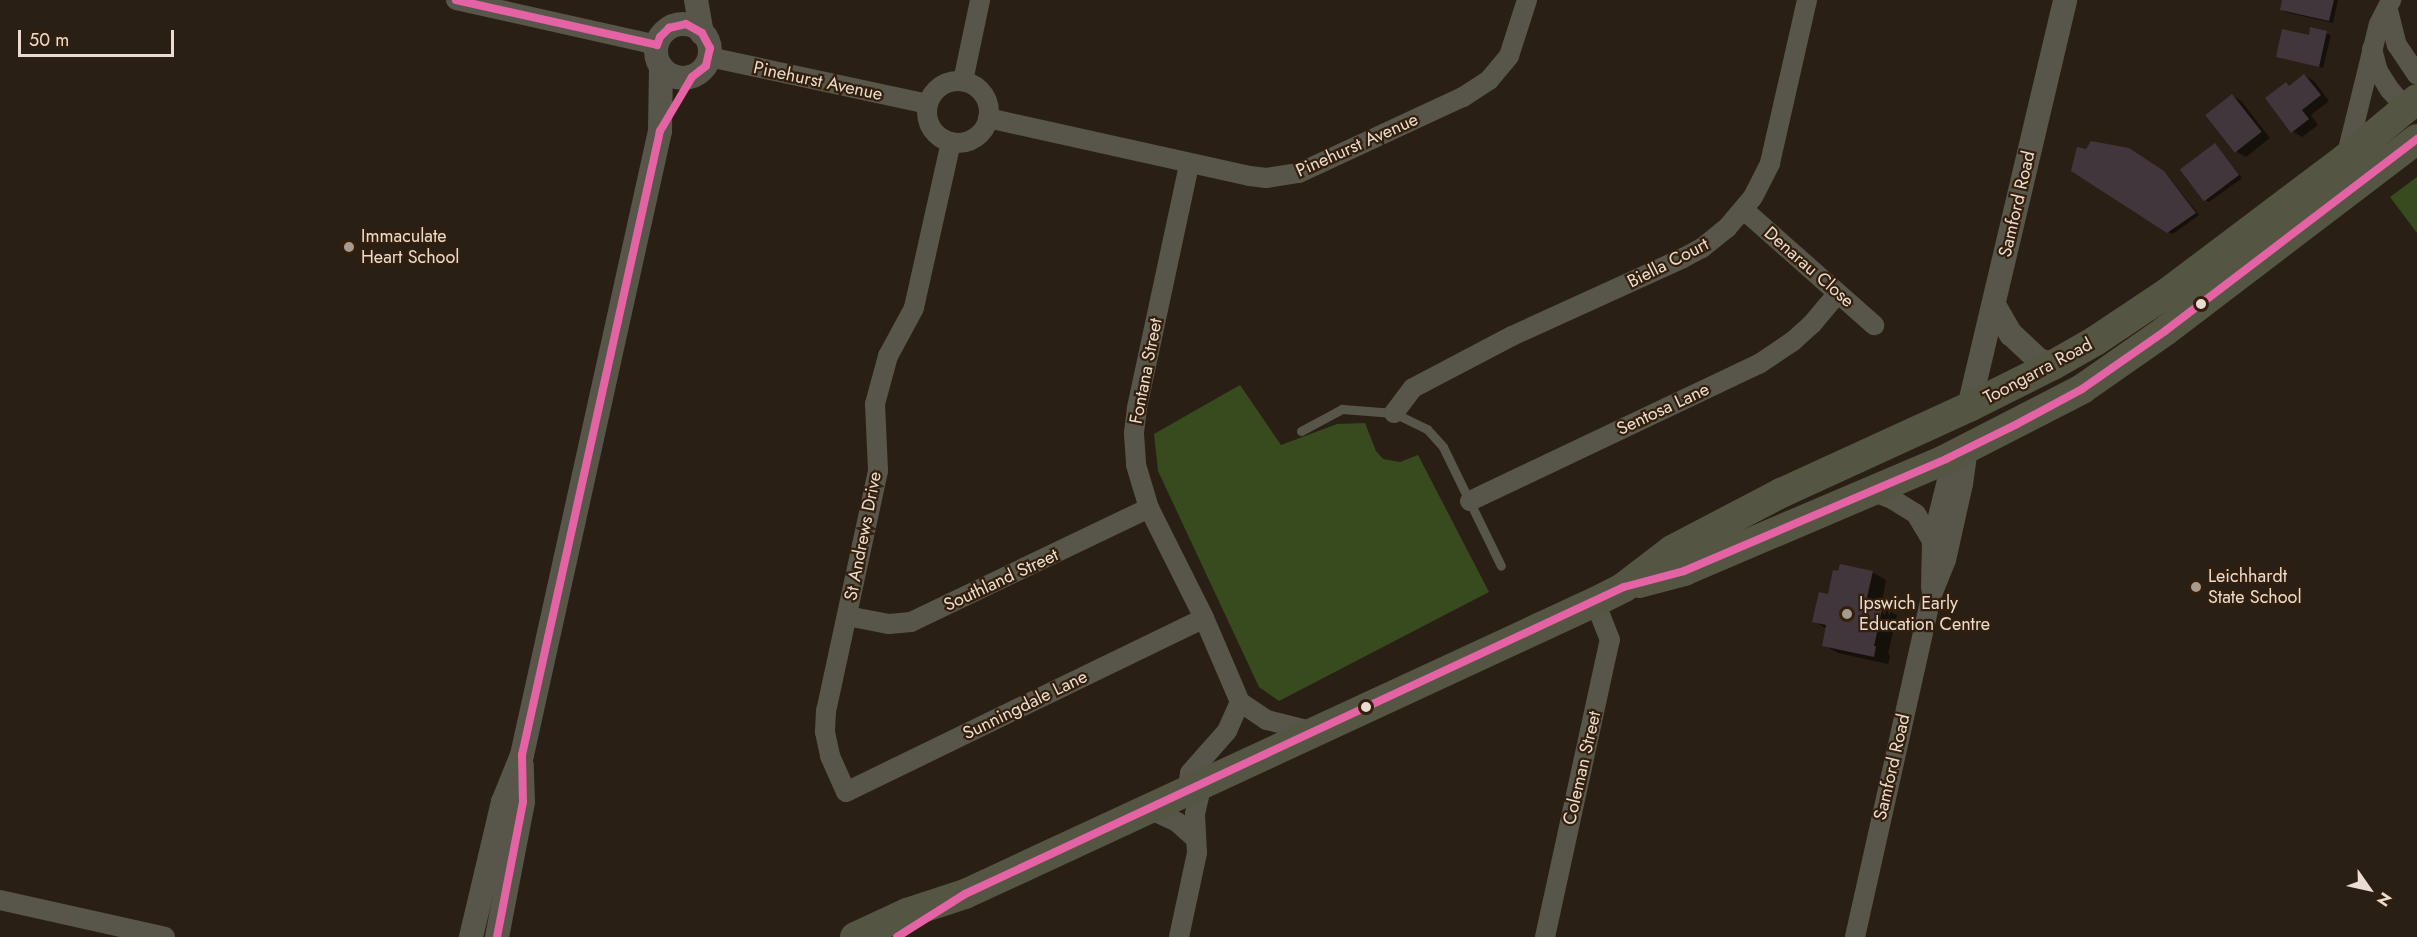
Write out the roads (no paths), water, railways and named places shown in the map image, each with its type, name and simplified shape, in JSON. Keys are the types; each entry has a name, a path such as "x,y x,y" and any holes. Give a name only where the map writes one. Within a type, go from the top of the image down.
{"main road":[{"name":"Toongarra Road","path":"897,937 965,894 1311,731 1595,602 1624,587 1672,550 1781,493 1969,407 2053,365 2095,341 2167,293 2413,108"},
{"name":"Toongarra Road","path":"1624,587 1684,571 1872,491 1960,452 2082,388 2140,349 2417,139"},
{"name":"Samford Road","path":"1960,452 1969,407"},
{"name":"Toongarra Road","path":"855,937 907,913 965,894"}],"street":[{"path":"456,0 662,47"},
{"path":"471,937 503,802 522,755 660,131 662,47 685,0"},
{"path":"660,131 692,77 703,69 709,57 709,44 702,33 696,0"},
{"path":"963,81 980,0"},
{"name":"Pinehurst Avenue","path":"988,118 1189,165 1266,178 1299,173 1463,97 1489,80 1509,56 1527,0"},
{"name":"Biella Court","path":"1394,413 1413,388 1512,336 1695,252 1716,238 1743,210 1770,163 1807,0"},
{"name":"Samford Road","path":"1969,407 2065,0"},
{"path":"2346,158 2360,110 2379,24 2389,5"},
{"path":"2389,5 2397,45 2417,75"},
{"path":"662,47 686,24 702,33"},
{"path":"662,47 675,77 692,77"},
{"path":"2372,49 2379,70 2390,90 2413,108"},
{"name":"Pinehurst Avenue","path":"709,57 928,104"},
{"path":"963,81 973,85 986,99 988,118 978,134 960,142 951,142 942,138 929,124 928,104 937,89 945,84 963,81"},
{"name":"St Andrews Drive","path":"846,792 830,756 825,732 826,711 878,471 874,417 883,370 914,308 951,142"},
{"name":"Fontana Street","path":"1189,165 1137,408 1134,434 1136,465 1149,508 1204,618 1240,702"},
{"name":"Denarau Close","path":"1743,210 1874,325"},
{"name":"Sentosa Lane","path":"1470,501 1759,364 1792,342 1838,293"},
{"path":"1994,304 2011,334 2039,360 2053,365"},
{"name":"Samford Road","path":"1931,597 1932,541 1960,452"},
{"name":"Samford Road","path":"1855,937 1931,597 1946,560 1963,484 1960,452"},
{"path":"1872,491 1892,499 1916,514 1932,541"},
{"name":"Southland Street","path":"847,616 889,624 911,622 1149,508"},
{"name":"Coleman Street","path":"1545,937 1610,640 1595,602"},
{"name":"Sunningdale Lane","path":"846,792 1204,618"},
{"path":"1179,937 1197,853 1195,786 1191,772 1227,731 1240,702 1267,720 1311,731"},
{"path":"497,937 523,802 522,755"},
{"path":"1147,808 1177,822 1195,838"},
{"path":"0,900 165,937"}],"lane":[{"path":"1301,431 1342,409 1394,413 1427,429 1443,447 1501,566"}],"place":[{"name":"Immaculate Heart School","path":"349,247"},
{"name":"Leichhardt State School","path":"2196,587"},
{"name":"Ipswich Early Education Centre","path":"1847,614"}]}
